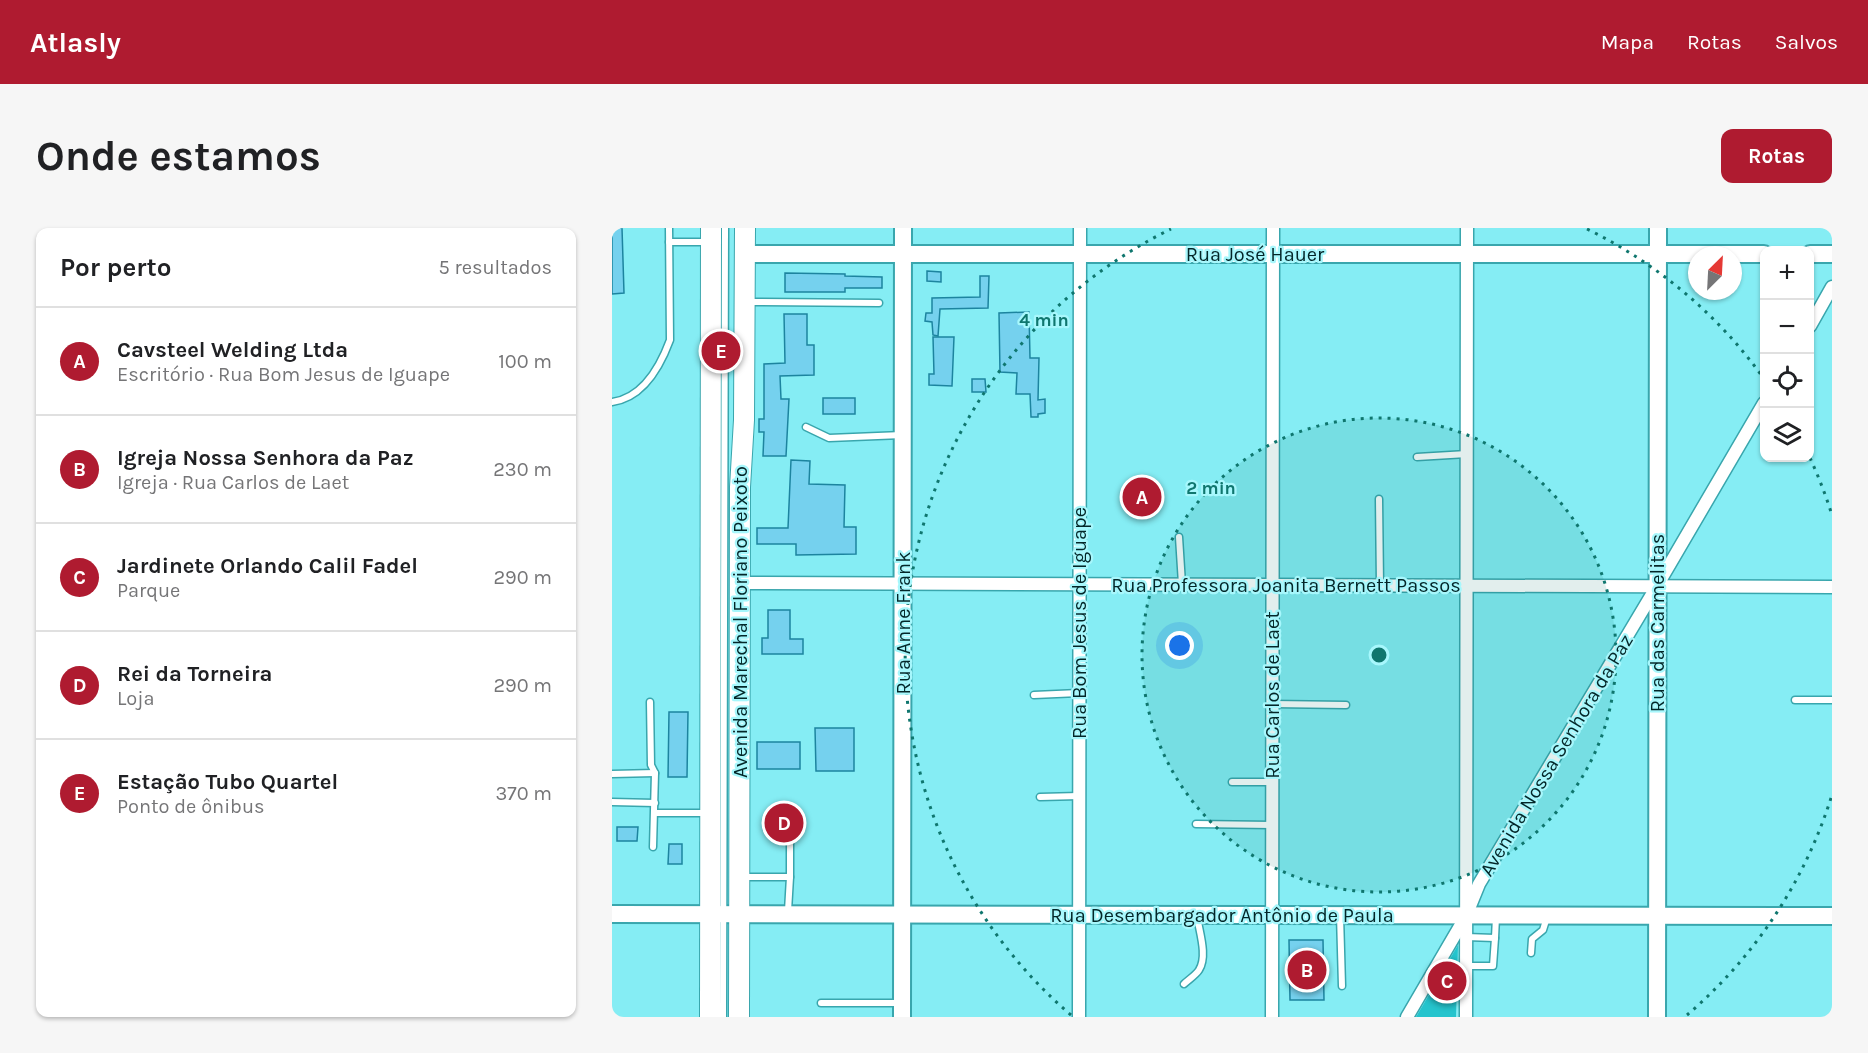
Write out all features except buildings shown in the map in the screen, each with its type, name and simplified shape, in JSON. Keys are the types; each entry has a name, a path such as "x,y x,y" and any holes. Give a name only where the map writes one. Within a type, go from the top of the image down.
{"main road":[{"name":"Avenida Marechal Floriano Peixoto","path":"710,1017 724,914 739,877 745,228"},
{"name":"Rua Anne Frank","path":"902,1010 903,228"},
{"name":"Rua das Carmelitas","path":"1657,1017 1658,228"},
{"name":"Avenida Marechal Floriano Peixoto","path":"711,235 709,813 739,1017"},
{"name":"Rua José Hauer","path":"745,254 1760,254"},
{"path":"1814,254 1832,254"},
{"name":"Rua Desembargador Antônio de Paula","path":"612,914 1832,916"}],"street":[{"name":"Rua Bom Jesus de Iguape","path":"1079,1017 1080,228"},
{"name":"Rua Carlos de Laet","path":"1272,228 1272,1017"},
{"path":"1466,1017 1467,228"},
{"path":"1814,318 1832,287"},
{"name":"Avenida Nossa Senhora da Paz","path":"1407,1017 1466,916 1479,884 1761,408"},
{"name":"Rua Professora Joanita Bernett Passos","path":"740,583 1832,587"}],"lane":[{"path":"612,402 623,400 639,391 666,352 670,340 669,228"},
{"path":"723,1017 725,228"},
{"path":"669,242 711,235"},
{"path":"745,302 879,303"},
{"path":"806,428 829,438 903,435"},
{"path":"1417,457 1467,454"},
{"path":"1379,499 1380,585"},
{"path":"1179,537 1182,585"},
{"path":"1034,695 1079,693"},
{"path":"1795,700 1832,700"},
{"path":"650,702 651,765 655,772 656,803 653,847"},
{"path":"1272,704 1346,705"},
{"path":"612,774 655,772"},
{"path":"1232,782 1272,782"},
{"path":"1040,797 1079,796"},
{"path":"612,802 656,803"},
{"path":"655,813 709,813"},
{"path":"1196,824 1272,825"},
{"path":"788,914 790,843"},
{"path":"739,877 790,877"},
{"path":"1184,984 1199,970 1202,962 1203,955 1196,915"},
{"path":"1340,915 1342,986"},
{"path":"1466,966 1493,966 1496,916"},
{"path":"1531,953 1532,939 1543,930 1547,916"},
{"path":"1466,937 1495,938"},
{"path":"821,1003 902,1010"}],"shaded area":[{"path":"1458,945 1456,1017 1416,1017"}],"place":[{"name":"Estação Tubo Quartel","path":"721,351"},
{"name":"Cavsteel Welding Ltda","path":"1142,497"},
{"name":"Rei da Torneira","path":"784,823"},
{"name":"Igreja Nossa Senhora da Paz","path":"1307,970"},
{"name":"Jardinete Orlando Calil Fadel","path":"1447,981"}]}
